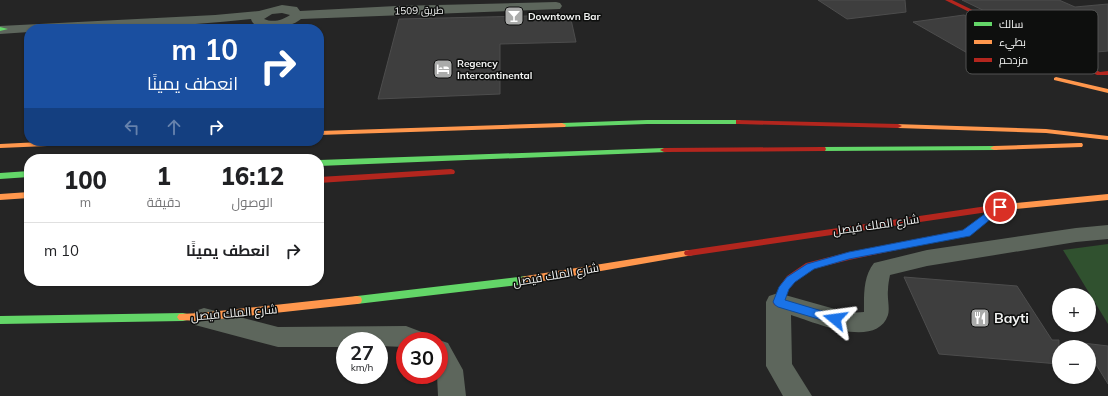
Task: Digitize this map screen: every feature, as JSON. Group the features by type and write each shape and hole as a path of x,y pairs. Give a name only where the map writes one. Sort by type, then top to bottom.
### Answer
{"main road":[{"path":"948,0 968,10"},
{"path":"1103,74 1108,79"},
{"path":"1056,79 1108,91"},
{"path":"818,123 887,116"},
{"path":"324,133 647,122 818,123 993,128 1046,131 1107,138"},
{"path":"324,163 649,150 1044,147 1075,146 1107,138"},
{"path":"0,146 24,145"},
{"path":"510,165 649,150"},
{"path":"324,180 418,175 457,171"},
{"path":"0,176 24,174"},
{"path":"0,197 24,195"},
{"name":"شارع الملك فيصل","path":"0,320 200,318 508,283 734,245 1000,207 1108,197"},
{"path":"778,302 785,287 791,279 810,266 849,256 966,233 1000,207"}],"street":[{"name":"طريق 1509","path":"262,18 273,24 285,22 294,18 297,14 556,6"},
{"path":"197,24 262,18"},
{"path":"126,24 262,18"},
{"path":"1,31 24,30"},
{"path":"1,31 24,34"},
{"path":"798,396 779,366 778,302 849,323 868,322 873,319 876,314 876,290 879,273 882,269 927,258 1076,235 1108,232"},
{"path":"200,318 278,337 396,336"},
{"path":"448,367 450,370 452,396"}],"green space":[{"path":"1108,244 1108,324 1096,304 1096,288 1086,288 1063,250"}],"building":[{"path":"818,0 905,0 906,12 847,19"},
{"path":"962,0 1059,0 1075,7 1108,4 1108,51 1098,52 1098,10 983,10"},
{"name":"Regency Intercontinental","path":"570,15 576,42 500,44 500,94 378,99 399,19"},
{"path":"964,15 966,16 966,52 913,22"},
{"name":"Bayti","path":"904,277 1017,286 1052,340 1052,363 939,354"},
{"path":"1096,345 1108,346 1108,384 1096,364"}],"traffic: fast":[{"path":"0,29 5,29"},
{"path":"562,125 647,122 739,122"},
{"path":"822,149 994,148"},
{"path":"324,163 664,150"},
{"path":"0,176 24,174"},
{"path":"357,300 526,280"},
{"path":"0,320 183,317"}],"traffic: slow":[{"path":"1056,79 1108,91"},
{"path":"324,133 562,125"},
{"path":"898,126 1046,131 1108,138"},
{"path":"0,146 24,145"},
{"path":"994,148 1079,145"},
{"path":"0,197 24,195"},
{"path":"987,209 1108,197"},
{"path":"526,280 689,253"},
{"path":"183,317 200,317 357,300"}],"traffic: jam":[{"path":"948,0 968,10"},
{"path":"1098,74 1108,73"},
{"path":"739,122 898,126"},
{"path":"664,150 822,149"},
{"path":"324,180 451,172"},
{"path":"778,302 785,287 791,279 810,266 849,256 966,233 999,208"},
{"path":"689,253 987,209"}],"place":[{"name":"Downtown Bar","path":"514,16"},
{"name":"Regency Intercontinental","path":"443,69"},
{"name":"Bayti","path":"980,318"}],"route":[{"path":"835,319 778,302 785,287 791,279 810,266 849,256 966,233 1000,207"}]}
